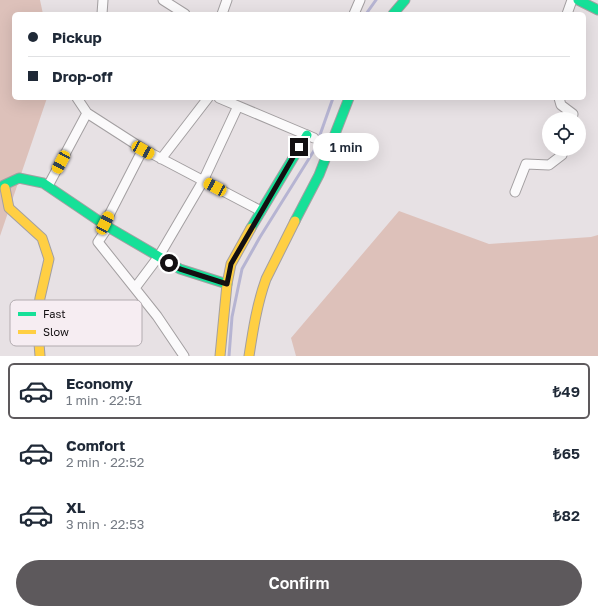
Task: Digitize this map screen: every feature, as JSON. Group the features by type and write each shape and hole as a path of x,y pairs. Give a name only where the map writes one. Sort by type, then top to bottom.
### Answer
{"street":[{"path":"102,0 102,12"},
{"path":"163,0 182,12"},
{"path":"223,12 228,0"},
{"path":"355,12 360,0"},
{"path":"395,12 405,0"},
{"path":"568,12 572,0"},
{"path":"578,0 598,10"},
{"path":"78,100 87,113 143,150 262,211"},
{"path":"161,160 206,100"},
{"path":"220,356 227,284 231,264 262,211 311,136 224,100"},
{"path":"249,356 262,289 319,175 348,100"},
{"path":"560,100 561,106 570,112"},
{"path":"135,288 159,256 203,181 238,106"},
{"path":"48,186 87,113"},
{"path":"143,150 98,242 157,316 184,356"},
{"path":"515,192 526,164 549,166 562,156"},
{"path":"40,300 49,259 42,238 9,208 4,185 19,178 43,183 106,225 180,269 227,284"},
{"path":"39,346 40,356"}],"shaded area":[{"path":"0,0 40,0 43,12 12,12 12,100 46,100 0,236"},
{"path":"399,211 489,244 591,237 598,235 598,356 296,356 291,338"}],"waterway":[{"path":"367,12 376,0"},
{"path":"229,356 232,317 242,269 260,237 315,149 332,100"}],"traffic: fast":[{"path":"395,12 405,0"},
{"path":"578,0 598,10"},
{"path":"295,221 319,175 348,100"},
{"path":"251,228 307,135"},
{"path":"5,188 4,185 19,178 43,183 108,227 180,269 227,284"}],"traffic: slow":[{"path":"5,188 9,208 42,238 49,259 40,300"},
{"path":"249,356 258,307 266,279 295,221"},
{"path":"220,356 227,284 231,264 251,228"},
{"path":"39,346 40,356"}],"route":[{"path":"169,263 180,269 227,284 231,264 299,147"}]}
